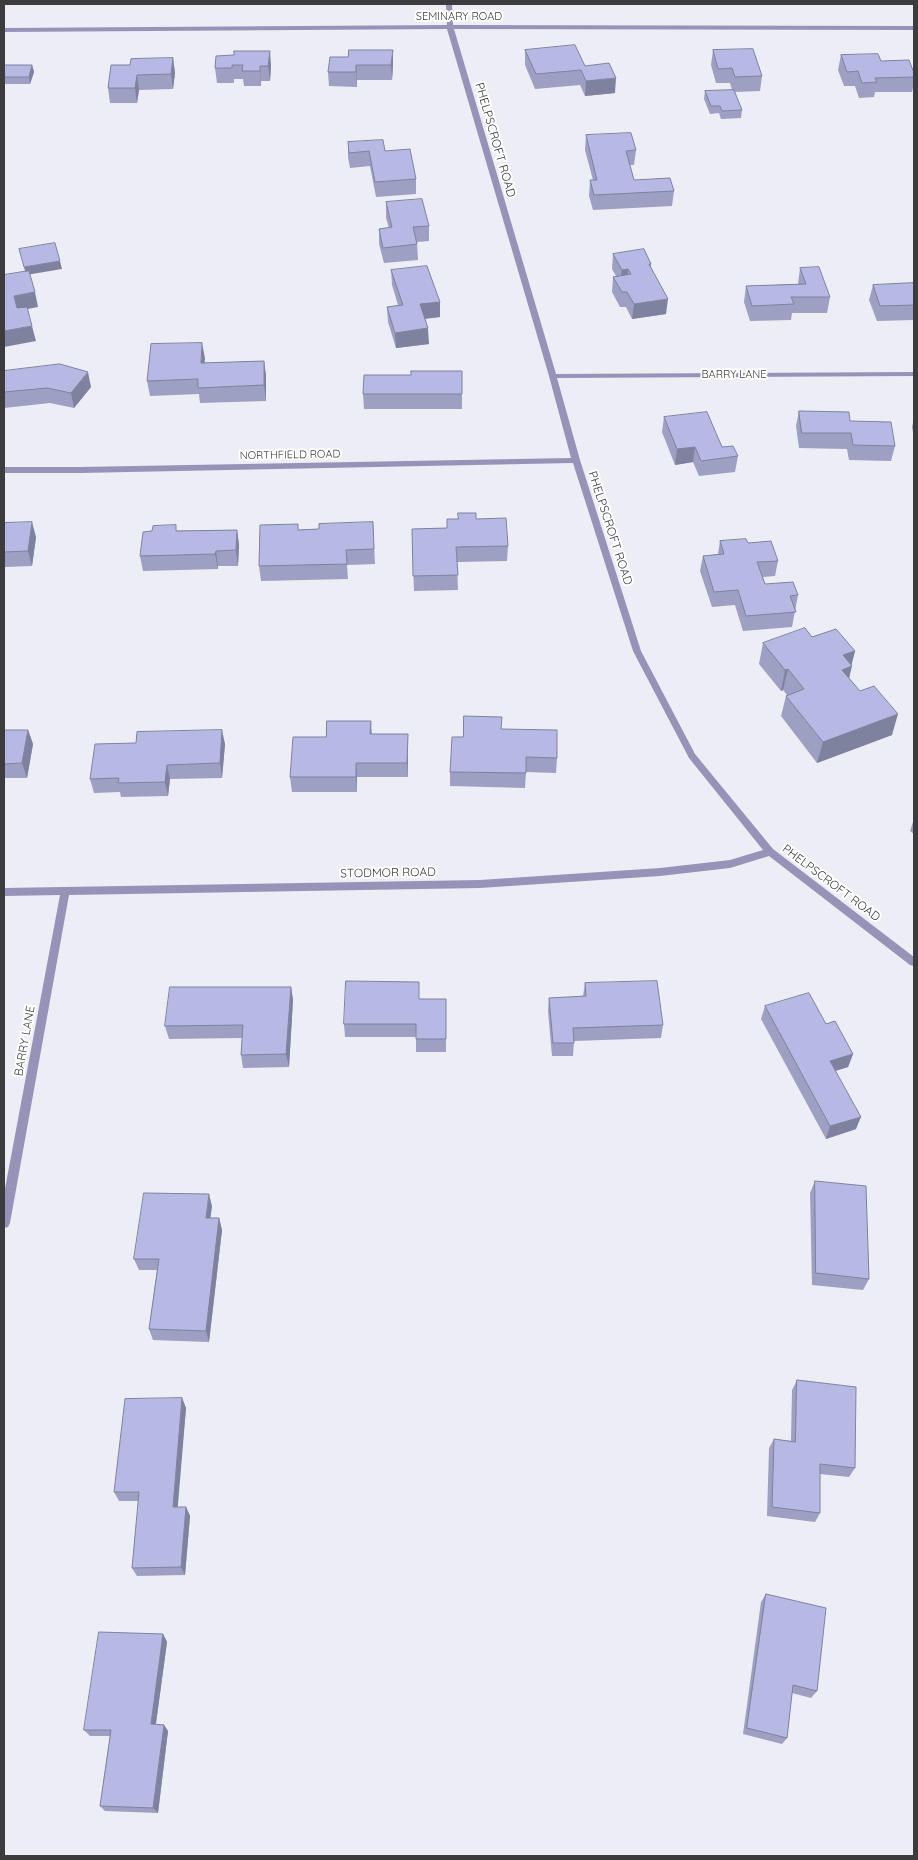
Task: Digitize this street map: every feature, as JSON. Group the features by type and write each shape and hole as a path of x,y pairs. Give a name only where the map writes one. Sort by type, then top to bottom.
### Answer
{"street":[{"name":"PHELPSCROFT ROAD","path":"449,4 450,27 576,460 637,651 692,756 770,852 914,962"},
{"name":"SEMINARY ROAD","path":"4,30 450,27 914,28"},
{"name":"BARRY LANE","path":"553,376 914,374"},
{"name":"NORTHFIELD ROAD","path":"4,470 576,460"},
{"name":"STODMOR ROAD","path":"4,892 480,884 660,872 730,864 770,852"},
{"name":"BARRY LANE","path":"4,1223 65,892"}],"building":[{"path":"575,45 585,66 609,63 616,78 586,81 581,70 536,74 525,50"},
{"path":"753,49 762,76 735,77 732,68 718,69 713,50"},
{"path":"349,50 393,50 391,65 356,65 356,72 328,72 330,57 348,57"},
{"path":"234,51 270,51 268,66 260,66 260,71 242,71 243,65 232,65 232,68 215,68 216,56 234,55"},
{"path":"878,54 881,61 909,60 914,77 875,78 877,82 862,83 858,71 847,72 841,55"},
{"path":"173,58 171,74 137,75 135,88 108,88 111,65 130,65 131,59"},
{"path":"4,65 32,65 29,77 4,77"},
{"path":"734,90 742,110 722,111 720,106 711,106 705,91"},
{"path":"631,133 636,150 626,151 634,180 670,178 674,191 594,195 590,180 597,180 586,135"},
{"path":"383,140 385,151 410,149 416,179 375,182 369,151 349,153 348,142"},
{"path":"422,199 429,226 413,227 417,244 383,248 379,229 392,227 386,202"},
{"path":"55,243 60,261 24,267 19,249"},
{"path":"644,249 651,264 649,264 668,299 634,304 627,292 622,292 613,277 631,274 628,269 622,270 613,254"},
{"path":"427,266 440,302 420,304 428,328 395,333 387,307 403,305 391,270"},
{"path":"819,267 830,297 791,297 794,304 752,306 746,286 806,284 800,268"},
{"path":"29,271 35,292 14,296 17,308 27,307 32,326 4,331 4,275"},
{"path":"914,283 914,305 880,306 873,285"},
{"path":"202,343 201,363 264,361 264,385 198,388 198,379 147,381 151,344"},
{"path":"60,364 88,372 71,393 47,388 4,392 4,371"},
{"path":"411,371 462,371 462,394 363,394 364,375 411,375"},
{"path":"799,411 849,412 850,421 891,422 895,446 853,445 851,433 802,433"},
{"path":"707,412 722,447 733,446 738,456 701,461 695,447 677,449 664,417"},
{"path":"458,513 476,513 476,519 506,518 508,546 456,547 458,575 413,576 412,529 447,528 447,519 458,519"},
{"path":"32,522 28,551 4,552 4,523"},
{"path":"373,522 374,549 346,550 347,564 259,566 260,525 298,524 298,530 319,529 319,524"},
{"path":"176,525 176,531 237,530 236,550 216,551 215,554 140,556 143,532 152,531 153,526"},
{"path":"746,539 748,543 771,541 778,561 757,562 765,584 793,582 798,595 790,596 796,612 746,616 738,590 714,592 703,556 724,554 720,541"},
{"path":"805,628 812,637 836,629 855,651 843,655 852,666 842,670 860,691 874,686 898,714 823,742 786,696 804,689 788,669 785,670 763,643"},
{"path":"464,716 502,717 501,729 557,730 557,758 526,757 526,773 450,772 452,737 463,737"},
{"path":"327,721 371,721 370,734 408,734 407,763 356,763 356,777 290,777 293,737 326,737"},
{"path":"4,730 28,730 22,763 4,764"},
{"path":"222,730 220,763 167,765 165,782 118,783 119,778 90,779 95,744 136,743 137,732"},
{"path":"346,981 419,982 419,999 446,999 446,1039 416,1039 416,1024 344,1024"},
{"path":"657,981 663,1025 573,1028 574,1043 553,1043 549,998 586,996 585,983"},
{"path":"170,987 291,987 286,1054 241,1055 243,1025 165,1026"},
{"path":"809,993 826,1024 835,1021 853,1054 830,1061 861,1117 830,1126 765,1006"},
{"path":"815,1181 866,1186 869,1279 816,1273"},
{"path":"144,1193 209,1194 206,1218 219,1218 206,1331 149,1329 159,1259 134,1259"},
{"path":"797,1380 856,1387 855,1468 820,1464 820,1513 772,1507 774,1439 795,1442"},
{"path":"182,1398 173,1507 186,1507 181,1567 132,1568 139,1492 114,1492 125,1399"},
{"path":"766,1594 826,1608 817,1691 793,1685 787,1738 747,1728"},
{"path":"99,1632 163,1634 151,1724 164,1725 153,1808 100,1806 111,1730 84,1730"}]}
